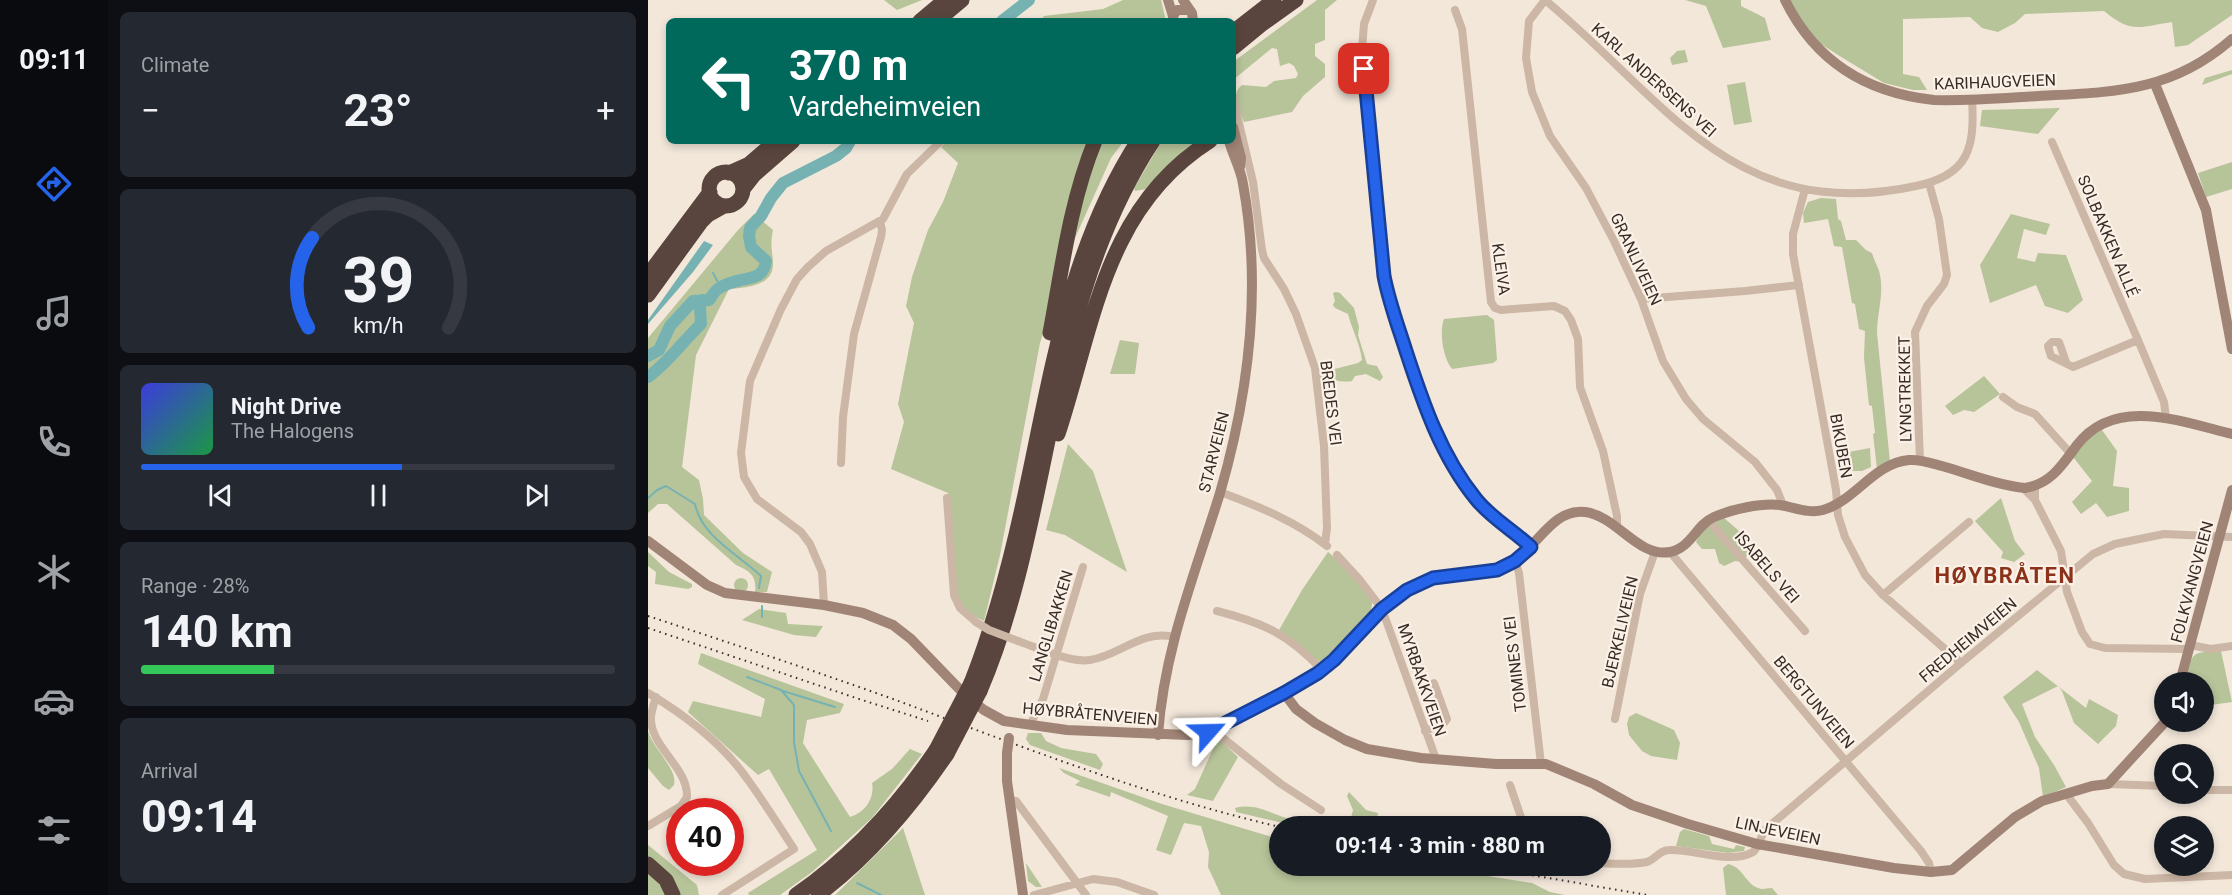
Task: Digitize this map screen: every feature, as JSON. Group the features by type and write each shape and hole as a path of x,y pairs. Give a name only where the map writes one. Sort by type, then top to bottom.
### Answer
{"highway":[{"path":"924,18 945,0"},
{"path":"941,18 962,0"},
{"path":"1236,30 1274,0"},
{"path":"1236,46 1296,0"},
{"path":"724,206 716,203 710,192 714,178 749,164 772,144"},
{"path":"648,295 701,222 724,206 736,203 742,197 743,189 754,175 790,144"},
{"path":"1041,420 1050,337 1067,242 1078,193 1094,144"},
{"path":"976,687 1004,588 1059,338 1081,258 1100,209 1136,144"},
{"path":"818,895 864,856 924,788 941,752 995,655 1011,605 1068,349 1093,262 1122,192 1151,144"},
{"path":"1037,494 1070,398 1106,274 1119,245 1152,190 1182,161 1206,144"},
{"path":"729,173 737,177 743,189"},
{"path":"648,275 710,192"},
{"path":"796,895 838,862 870,832 941,752"},
{"path":"648,864 666,880 673,895"}],"street":[{"path":"1168,0 1173,18"},
{"path":"1373,0 1365,20 1362,36 1383,270 1392,307 1435,431 1471,492 1484,508 1531,547"},
{"name":"KARL ANDERSENS VEI","path":"1545,0 1677,123 1707,147 1753,173 1804,189 1848,194 1887,191 1929,183 1949,174 1964,160 1972,139 1972,99"},
{"name":"GRANLIVEIEN","path":"1545,0 1532,16 1527,29 1526,58 1532,92 1550,136 1593,200 1641,299 1663,361 1686,399 1703,419 1755,462 1777,490 1783,505"},
{"name":"KARIHAUGVEIEN","path":"1785,0 1798,24 1821,51 1839,66 1870,85 1922,99 2102,93 2133,89 2155,84 2199,64 2232,39"},
{"path":"1173,18 1185,5 1192,13 1193,18"},
{"name":"KLEIVA","path":"1455,10 1462,29 1491,302 1495,308 1501,310 1554,306 1565,311 1571,320 1578,339 1580,387 1603,451 1617,516 1617,528"},
{"path":"2155,84 2206,210 2232,349"},
{"name":"BREDES VEI","path":"1220,492 1279,516 1326,546 1324,454 1315,368 1296,314 1284,289 1264,258 1253,182 1236,108"},
{"name":"STARVEIEN","path":"1158,735 1164,679 1220,492 1243,392 1252,326 1249,227 1240,170 1241,159 1236,139"},
{"name":"SOLBAKKEN ALLÉ","path":"2052,142 2164,402 2166,418"},
{"path":"824,605 822,572 810,544 801,532 757,499 744,477 741,453 747,396 757,362 797,279 826,250 884,219 907,174 938,144"},
{"name":"STARVEIEN","path":"1229,144 1240,170"},
{"name":"LYNGTREKKET","path":"1920,460 1915,332 1927,306 1944,284 1947,275 1939,219 1929,183"},
{"name":"BIKUBEN","path":"1804,189 1797,213 1793,241 1837,504 1845,537 1865,575 1883,595 1961,663"},
{"path":"841,463 849,363 857,321 881,237 880,221"},
{"path":"1641,299 1799,285"},
{"path":"2066,362 2073,367 2080,366 2138,340"},
{"path":"2003,397 2017,407 2035,414 2071,454"},
{"path":"1655,552 1670,552 1685,546 1708,520 1748,508 1783,505 1817,511 1837,504 1886,468 1904,461 1920,460 2022,487 2034,486 2055,473 2085,436 2110,422 2143,415 2166,418 2232,434"},
{"path":"2034,486 2035,500"},
{"path":"2022,487 2035,500 2061,551 2068,598 2082,632 2090,644 2113,649 2190,647 2211,649 2232,646"},
{"name":"FOLKVANGVEIEN","path":"2183,672 2232,490"},
{"path":"947,498 954,595 960,608 989,630 1057,654 1089,660 1149,636 1163,634 1175,637"},
{"name":"HØYBRÅTENVEIEN","path":"648,541 714,589 738,596 824,605 863,614 900,630 973,702 1004,721 1067,730 1158,735 1196,735 1215,729 1284,693 1322,670 1382,609 1400,594 1427,580 1490,572 1515,561 1552,524 1568,514 1590,513 1655,552"},
{"name":"ISABELS VEI","path":"1708,520 1805,631"},
{"path":"1883,595 1969,522"},
{"name":"FREDHEIMVEIEN","path":"1757,844 1766,829 2093,554 2115,544 2164,534 2232,537"},
{"name":"BJERKELIVEIEN","path":"1615,719 1640,594 1655,552"},
{"name":"BERGTUNVEIEN","path":"1670,552 1921,851 1929,863 1931,872"},
{"name":"MYRBAKKVEIEN","path":"1337,555 1382,609 1436,759"},
{"name":"TOMINES VEI","path":"1515,561 1519,573 1541,764"},
{"name":"LANGLIBAKKEN","path":"1030,725 1040,709 1083,567"},
{"path":"1217,611 1269,627 1299,646 1322,670"},
{"path":"1425,731 1443,724 1447,719 1434,683"},
{"path":"648,693 678,712 723,750 747,778 794,849 722,895"},
{"name":"LINJEVEIEN","path":"1284,693 1300,713 1345,740 1378,751 1496,764 1546,764 1594,784 1632,805 1688,824 1757,844 1894,868 1931,872 1952,870 2027,808 2042,801 2092,786 2108,784"},
{"path":"648,826 681,807 687,797 684,780 654,733 651,717 656,698"},
{"path":"1014,723 1007,753 1010,800 1023,895"},
{"path":"1215,729 1219,735 1281,784 1321,810"},
{"path":"2108,784 2156,732"},
{"path":"2108,784 2154,786"},
{"path":"1510,785 1521,816"},
{"path":"2214,790 2232,790"},
{"path":"2067,795 2088,823 2114,865 2124,874 2145,879 2232,875"},
{"path":"1010,800 1016,801 1086,895"},
{"path":"1611,863 1643,862 1652,860 1662,851 1671,850 1740,856 1754,851 1757,844"},
{"path":"1034,895 1093,879 1110,881 1154,895"}],"green space":[{"path":"884,0 922,0 897,10"},
{"path":"1123,0 1161,0 1165,18 1042,18 1103,9"},
{"path":"1317,0 1337,0 1325,10 1325,40 1315,44 1315,56 1325,64 1325,77 1303,96 1292,112 1244,122 1236,97 1242,85 1266,87 1274,81 1296,78 1298,74 1294,66 1289,63 1280,66 1277,49 1272,48 1236,78 1236,60"},
{"path":"1685,0 1741,0 1741,6 1765,18 1771,40 1723,48 1706,6"},
{"path":"1786,0 2232,0 2232,15 2188,45 2175,47 2172,22 2143,27 2129,26 2104,11 2025,14 2015,23 1998,32 1982,28 1970,17 1903,19 1903,74 1919,77 1927,90 1913,90 1884,83 1813,39"},
{"path":"1685,50 1688,62 1672,65 1670,58 1677,51"},
{"path":"2232,70 2232,74 2202,85 2205,78"},
{"path":"1745,82 1752,122 1734,125 1727,85"},
{"path":"2060,108 2038,134 1980,126 1982,110"},
{"path":"944,144 1122,144 1111,158 1071,247 1040,343 1000,555 984,621 966,612 957,600 948,493 891,469 904,422 898,404 914,323 906,306 912,277 928,230 943,202 958,163 941,147"},
{"path":"1160,144 1200,144 1147,189 1135,191 1134,188"},
{"path":"2232,162 2232,189 2206,197 2198,173"},
{"path":"1821,198 1836,199 1838,219 1841,221 1846,240 1856,240 1872,253 1879,270 1881,290 1877,333 1890,462 1877,469 1872,406 1869,405 1864,358 1865,331 1859,329 1842,247 1834,246 1828,219 1804,223 1803,213 1808,202"},
{"path":"754,214 773,230 772,271 769,277 758,284 729,289 696,355 682,467 699,480 704,515 743,553 772,572 767,592 755,592 752,575 736,565 667,504 658,504 648,513 648,338"},
{"path":"2011,214 2050,224 2046,235 2024,229 2017,258 2035,262 2038,253 2066,255 2083,300 2068,313 2045,306 2036,285 1990,303 1980,265"},
{"path":"1333,293 1340,293 1354,308 1359,327 1358,335 1367,364 1377,366 1383,377 1380,381 1366,374 1355,376 1352,381 1328,382 1326,393 1321,392 1319,373 1362,360 1348,314 1333,305 1335,301"},
{"path":"1487,315 1494,320 1497,360 1493,363 1452,369 1443,345 1444,319"},
{"path":"1120,340 1139,343 1135,374 1110,374"},
{"path":"1984,376 2000,394 1974,412 1964,410 1953,415 1945,406"},
{"path":"2102,430 2117,451 2113,486 2129,488 2129,511 2107,517 2096,503 2081,514 2072,502 2092,481 2073,457 2091,436"},
{"path":"1068,444 1093,471 1127,572 1065,535 1046,530"},
{"path":"1870,448 1871,467 1862,471 1844,471 1838,454"},
{"path":"2001,498 2015,541 2025,554 2014,562 2001,558 2003,552 1975,521"},
{"path":"1724,518 1738,530 1751,551 1742,562 1735,561 1724,566 1719,563 1715,549 1702,549 1696,542 1707,527"},
{"path":"648,552 669,572 692,584 692,587 688,589 655,584 656,572 648,566"},
{"path":"1328,552 1360,584 1372,604 1370,613 1321,663 1279,630 1302,590"},
{"path":"738,578 744,578 748,585 744,592 738,592 734,588 734,582"},
{"path":"759,609 786,613 788,624 823,626 816,637 794,635 742,620"},
{"path":"2221,651 2232,702 2214,705 2214,672 2188,672 2194,656 2203,652"},
{"path":"701,653 844,704 840,713 807,720 803,743 850,817 860,812 868,804 873,789 872,783 892,769 910,749 922,754 872,818 812,872 780,895 749,895 748,893 817,850 769,769 758,775 688,712 693,701 761,717 765,699 698,664"},
{"path":"2037,670 2058,686 2022,704 2035,737 2066,787 2043,797 2039,768 2019,722 2003,697"},
{"path":"2059,687 2086,708 2089,699 2118,715 2116,726 2098,744 2074,723"},
{"path":"1636,713 1674,730 1680,743 1677,760 1651,756 1642,751 1629,735 1627,724 1629,717"},
{"path":"648,731 672,772 674,785 669,790 648,768"},
{"path":"1028,733 1041,733 1046,741 1061,748 1096,754 1103,764 1100,770 1030,745 1026,739"},
{"path":"1218,738 1238,757 1213,801 1187,795 1195,789"},
{"path":"1059,768 1162,804 1269,836 1269,876 1487,876 1532,883 1550,892 1565,895 1221,895 1208,867 1209,852 1201,826 1184,823 1171,855 1156,850 1168,816 1111,792 1110,797 1075,785 1080,781"},
{"path":"1349,792 1366,810 1378,813 1378,816 1352,816 1353,810 1347,796"},
{"path":"1255,807 1281,816 1269,816 1269,820 1236,812 1235,808"},
{"path":"903,828 925,895 834,895 836,894"},
{"path":"1684,829 1709,836 1712,844 1734,849 1736,845 1745,847 1744,851 1728,853 1676,846 1680,832"},
{"path":"648,845 666,860 666,876 686,876 697,885 699,895 648,895"},
{"path":"1026,863 1042,887 1036,887 1028,881"},
{"path":"1728,864 1737,868 1754,886 1761,889 1772,888 1778,895 1726,895 1723,868"}],"water":[{"path":"704,241 713,245 648,324 648,320"}],"waterway":[{"path":"1006,18 1029,0"},
{"path":"648,356 659,350 670,326 693,301 709,300 715,291 723,286 761,273 766,261 751,247 750,228 783,183 836,156 848,144"},
{"path":"713,273 721,288"},
{"path":"648,377 663,365 701,324 702,300"},
{"path":"648,498 666,486 695,504 705,526 713,535 761,576 759,588"},
{"path":"762,606 762,617"},
{"path":"747,677 781,690 794,705 794,742 799,771 831,831"},
{"path":"783,691 835,707"},
{"path":"857,883 881,895"}],"railway":[{"path":"648,616 863,688 1133,785 1181,801 1269,824"},
{"path":"648,628 928,721"},
{"path":"1537,876 1647,895"}],"district":[{"name":"HØYBRÅTEN","path":"2005,575"}],"route":[{"path":"1208,732 1318,673 1334,660 1382,609 1407,590 1433,578 1485,573 1503,568 1531,547 1489,513 1475,497 1457,471 1424,405 1384,276 1364,69"}]}
